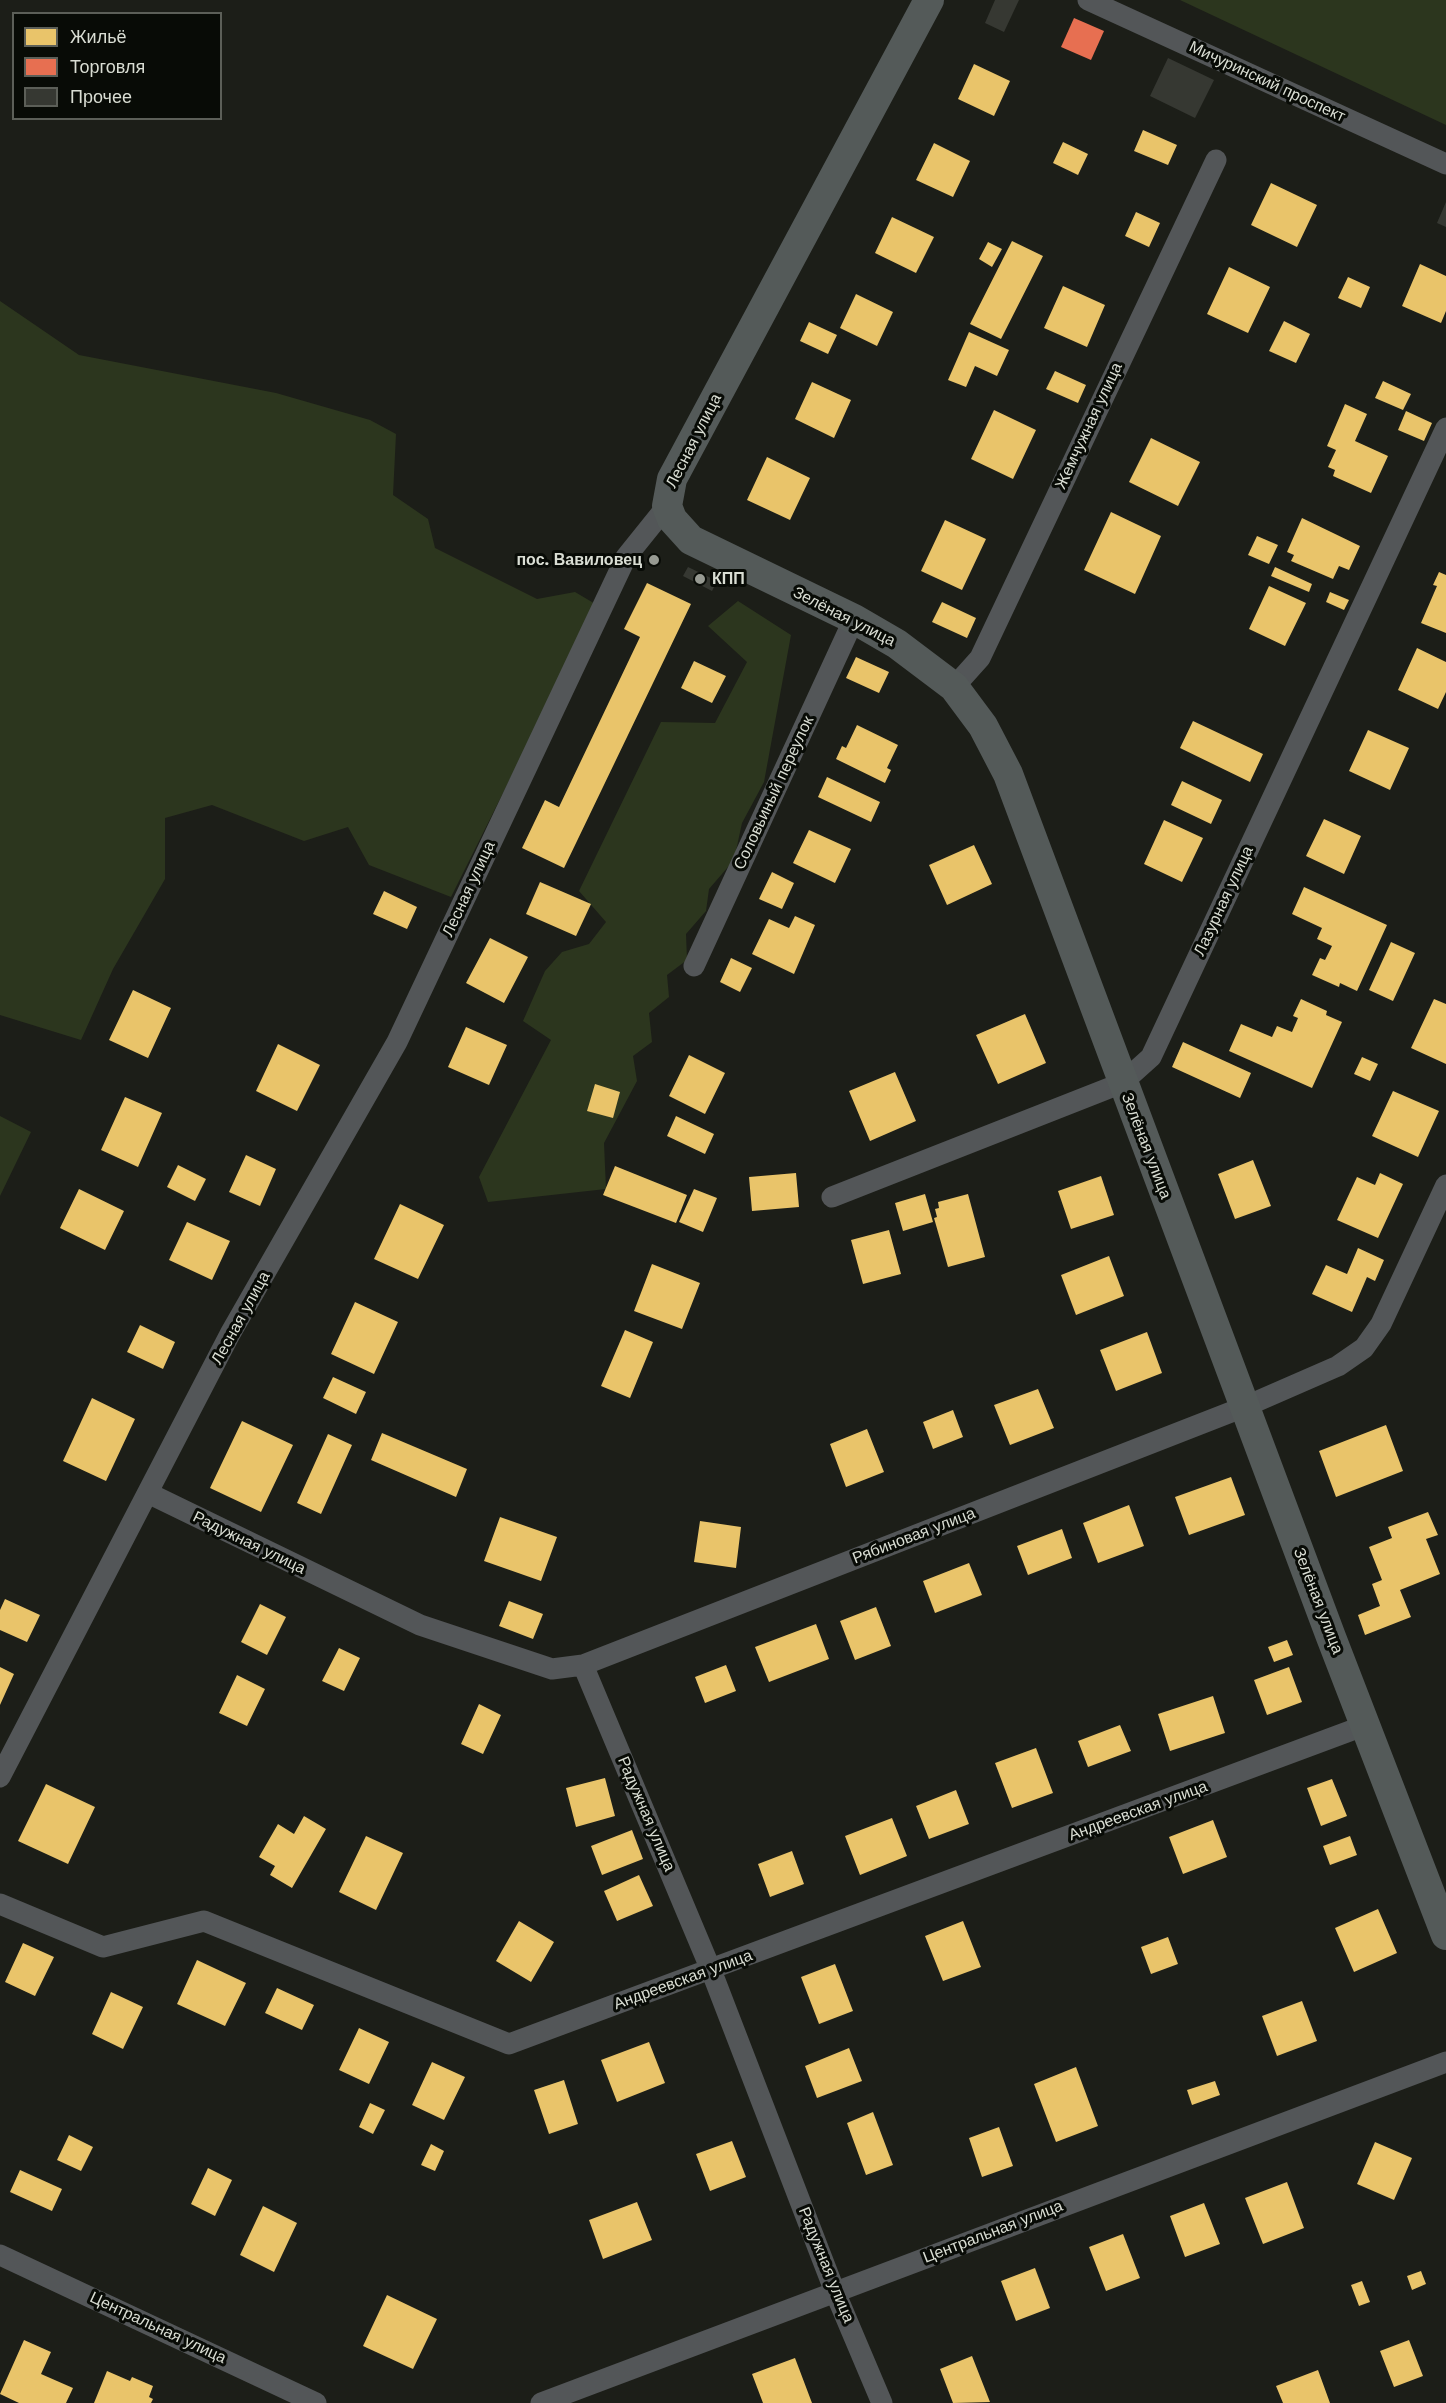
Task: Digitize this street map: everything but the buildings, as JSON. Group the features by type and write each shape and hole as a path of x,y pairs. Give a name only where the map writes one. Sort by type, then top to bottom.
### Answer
{"street":[{"name":"Лесная улица","path":"0,1777 230,1334 397,1042 626,557 666,506 672,479 929,0"},
{"name":"Мичуринский проспект","path":"1088,0 1446,164"},
{"name":"Жемчужная улица","path":"954,687 980,658 1216,160"},
{"name":"Лазурная улица","path":"832,1197 1122,1083 1151,1057 1446,428"},
{"name":"Зелёная улица","path":"666,506 681,531 704,548 854,619 897,644 954,687 983,726 1008,774 1244,1407 1446,1935"},
{"name":"Соловьиный переулок","path":"694,966 854,619"},
{"name":"Рябиновая улица","path":"583,1665 1244,1407 1338,1365 1364,1348 1381,1324 1446,1185"},
{"name":"Радужная улица","path":"148,1493 420,1625 552,1669 583,1665 711,1970 836,2292 882,2403"},
{"name":"Андреевская улица","path":"0,1904 103,1947 204,1921 509,2044 1366,1725"},
{"name":"Центральная улица","path":"541,2403 1446,2062"},
{"name":"Центральная улица","path":"0,2255 316,2403"}],"green space":[{"path":"1180,0 1446,0 1446,125"},
{"path":"0,301 79,355 276,393 370,420 396,434 393,495 428,519 435,548 537,599 575,592 597,605 451,897 369,865 348,827 304,841 212,805 165,818 165,879 113,969 81,1040 0,1015"},
{"path":"738,601 791,635 764,782 742,823 734,860 709,889 706,911 686,934 687,960 667,975 669,997 649,1013 652,1042 633,1056 637,1081 604,1143 606,1189 488,1202 479,1177 551,1040 523,1021 545,971 562,952 589,944 606,922 579,891 661,722 715,723 747,662 708,626"},
{"path":"0,1116 31,1132 0,1196"}],"place":[{"name":"пос. Вавиловец","path":"654,560"},
{"name":"КПП","path":"700,579"}]}
